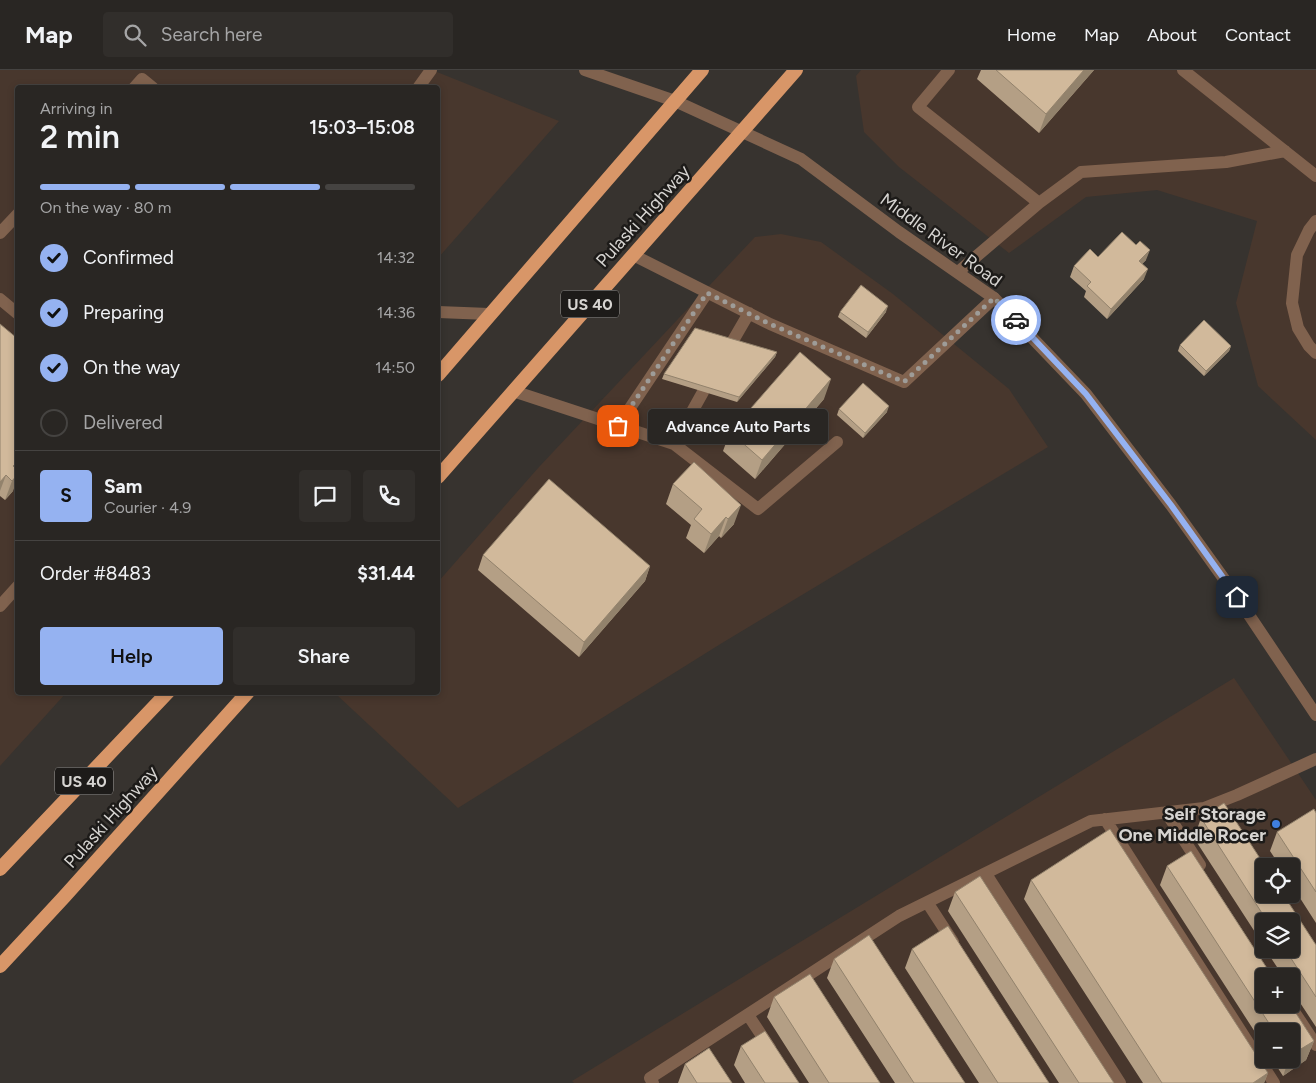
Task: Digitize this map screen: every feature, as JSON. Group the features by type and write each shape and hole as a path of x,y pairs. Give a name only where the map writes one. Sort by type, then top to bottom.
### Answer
{"highway":[{"path":"440,373 702,70"},
{"name":"Pulaski Highway","path":"440,475 796,70"},
{"name":"US 40","path":"0,869 165,695"},
{"name":"Pulaski Highway","path":"0,966 245,695"}],"street":[{"path":"420,85 431,70"},
{"name":"Middle River Road","path":"585,70 675,101 801,159 899,232 994,298 1086,394 1237,597 1316,715"},
{"path":"949,70 918,107 1039,203"},
{"path":"1183,70 1316,176"},
{"path":"136,85 142,78 150,85"},
{"path":"958,272 1039,203 1081,172 1226,162 1285,151"},
{"path":"0,233 15,217"},
{"path":"1316,221 1308,230 1297,256 1292,303 1298,328 1308,346 1316,353"},
{"path":"633,255 770,324 904,382 994,298"},
{"path":"618,426 707,293"},
{"path":"0,299 15,312"},
{"path":"440,312 489,314"},
{"path":"731,344 749,313"},
{"path":"513,391 674,444 758,509 837,442"},
{"path":"674,444 703,392"},
{"path":"0,606 15,589"},
{"path":"653,1083 650,1078 704,1049 748,1015 809,981 866,944 899,916 1091,821 1222,806 1316,759"},
{"path":"1166,812 1208,878"},
{"path":"1105,819 1274,1083"},
{"path":"986,874 1120,1083"},
{"path":"927,902 960,952"},
{"path":"1295,1013 1316,1045"},
{"path":"748,1015 778,1060"}],"shaded area":[{"path":"0,70 432,70 559,121 440,256 440,85 15,85 15,695 64,695 0,766"},
{"path":"861,70 1316,70 1316,440 1258,386 1236,303 1257,221 1157,190 1086,197 1009,253 899,167 864,132 856,76"},
{"path":"781,234 821,242 893,294 1009,389 1048,447 722,643 458,808 338,696 440,695 440,580 539,467 755,237"},
{"path":"1234,678 1316,800 1316,1083 574,1083 572,1081"}],"building":[{"path":"996,70 1084,70 1046,114"},
{"path":"1122,232 1136,245 1140,241 1150,250 1139,261 1148,269 1111,309 1087,286 1091,282 1074,266 1090,249 1098,257"},
{"path":"861,285 888,306 868,332 840,312"},
{"path":"1204,320 1231,346 1206,371 1180,345"},
{"path":"0,324 15,336 15,464 13,466 15,468 15,478 12,481 6,475 0,482"},
{"path":"695,328 777,352 739,397 664,374"},
{"path":"800,352 831,379 762,460 730,432"},
{"path":"863,383 889,406 865,433 839,409"},
{"path":"694,462 741,505 728,519 726,517 711,534 694,519 702,509 673,484"},
{"path":"549,479 650,566 584,642 483,555"},
{"path":"1224,803 1260,858 1255,858 1255,902 1201,818"},
{"path":"1314,809 1316,813 1316,892 1300,867 1300,858 1294,858 1277,832"},
{"path":"1110,829 1255,1053 1255,1068 1265,1068 1268,1073 1253,1083 1162,1083 1031,880"},
{"path":"1191,851 1255,950 1255,958 1260,958 1267,968 1255,968 1255,1002 1167,866"},
{"path":"980,876 1114,1083 1079,1083 955,892"},
{"path":"1255,903 1289,903 1295,913 1262,913"},
{"path":"1300,920 1316,945 1316,997 1300,972 1300,968 1297,968 1291,958 1300,958"},
{"path":"948,926 1049,1083 998,1083 912,949"},
{"path":"869,935 965,1083 914,1083 834,959"},
{"path":"810,974 880,1083 829,1083 774,997"},
{"path":"1262,1013 1296,1013 1314,1041 1300,1050 1300,1023 1269,1023"},
{"path":"765,1031 799,1083 765,1083 741,1046"},
{"path":"709,1048 732,1083 697,1083 685,1064"}],"way so far":[{"path":"618,426 707,293 770,324 904,382 994,298 1016,320"}],"place":[{"name":"Advance Auto Parts","path":"618,426"},
{"name":"Self Storage One Middle Rocer","path":"1276,824"}],"route":[{"path":"1016,320 1086,394 1171,505 1237,597"}]}
